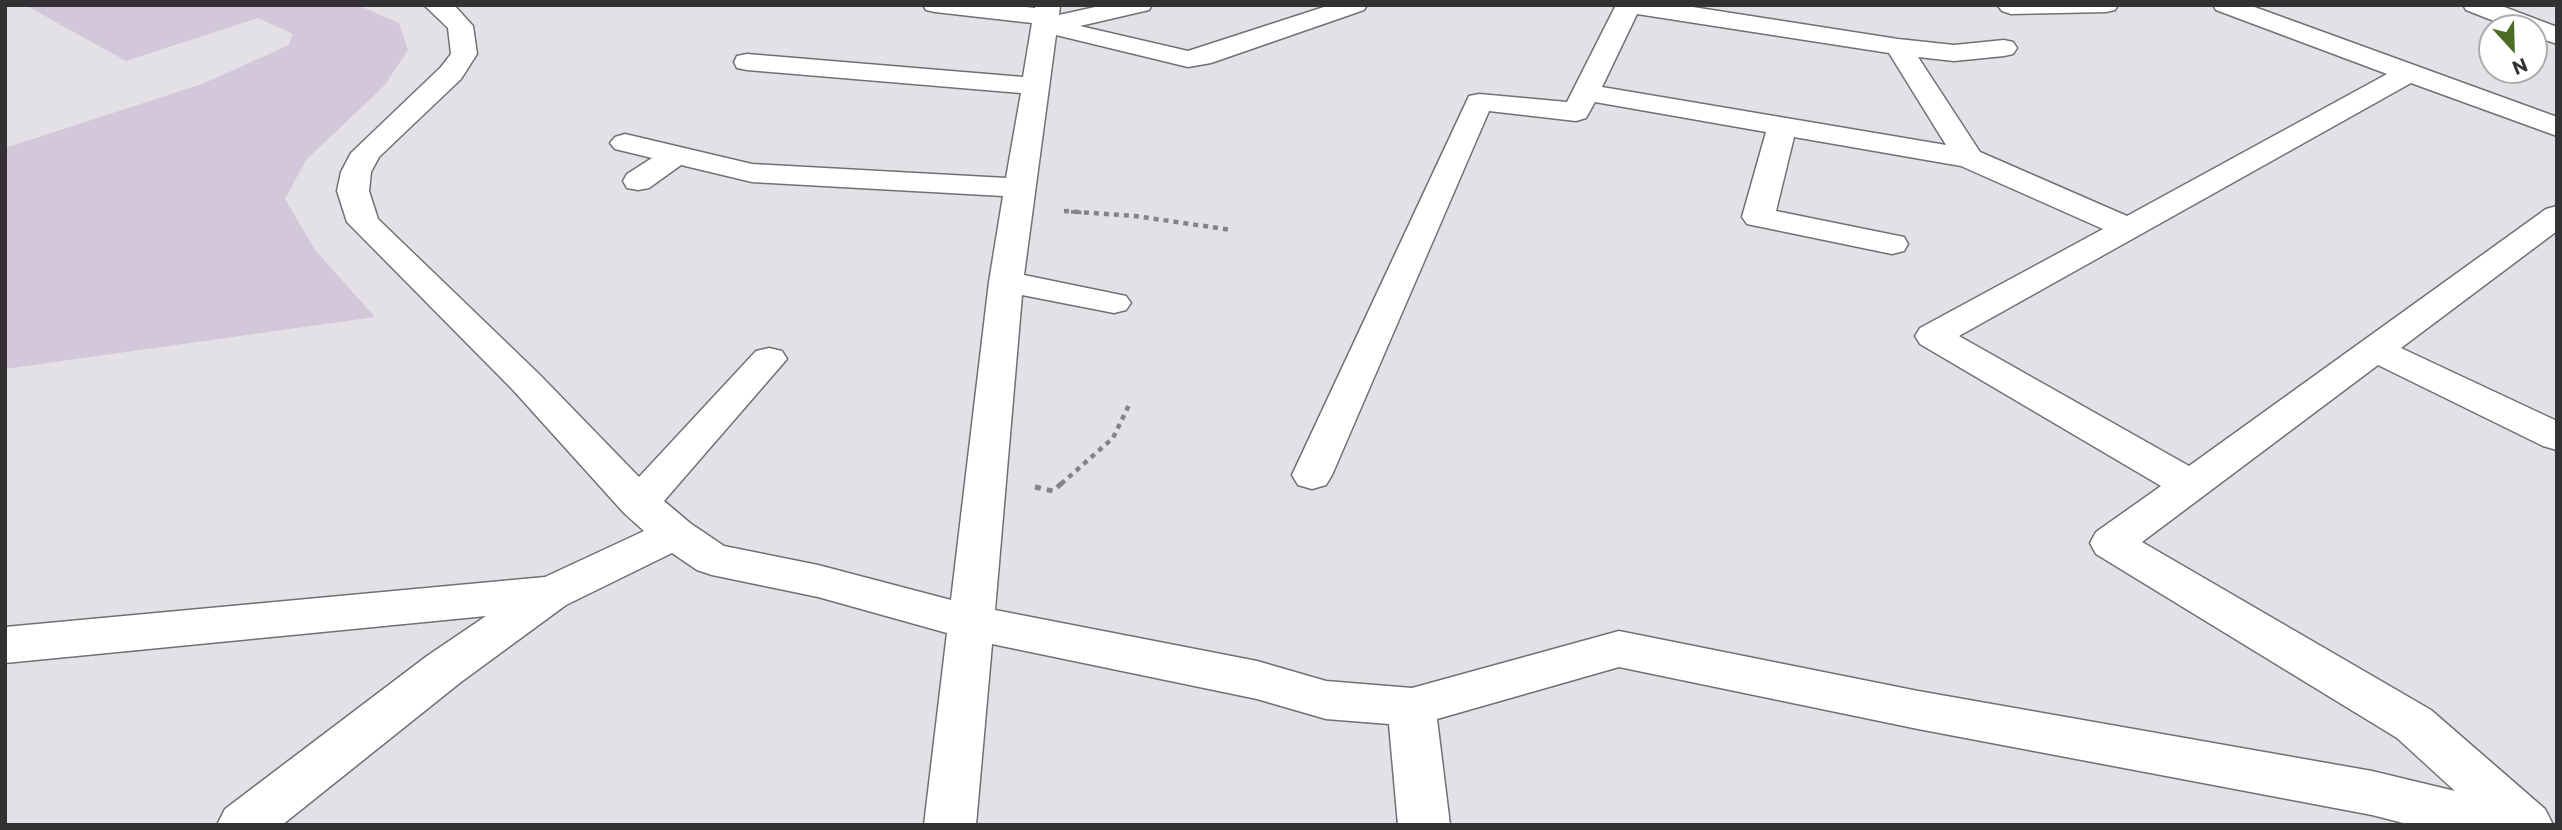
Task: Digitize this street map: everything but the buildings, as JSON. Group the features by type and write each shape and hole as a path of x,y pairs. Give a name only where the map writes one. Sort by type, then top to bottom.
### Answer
{"street":[{"path":"436,5 442,7 460,26 464,54 443,81 366,153 356,172 353,191 363,222 526,382 639,503 675,534 712,559 818,582 972,623 1257,680 1326,700 1412,707 1619,649 1918,710 2372,793 2500,825"},
{"path":"936,5 1047,16 1188,59 1202,57 1354,5"},
{"path":"1047,16 1140,5"},
{"path":"1312,475 1479,102 1576,112 1629,5 1898,47 1954,53 2004,48"},
{"path":"2011,6 2106,5"},
{"path":"2225,5 2557,127"},
{"path":"2475,5 2557,36"},
{"path":"950,825 1006,282 1047,16"},
{"path":"1898,47 1969,158"},
{"path":"747,62 1036,86"},
{"path":"2191,485 1933,336 2409,73"},
{"path":"1585,92 1969,158 2128,228"},
{"path":"1782,127 1758,217 1892,244"},
{"path":"625,143 752,173 1019,198"},
{"path":"638,181 675,156"},
{"path":"2527,825 2414,724 2111,543 2557,216"},
{"path":"1006,282 1114,303"},
{"path":"2375,349 2557,437"},
{"path":"639,503 769,359"},
{"path":"243,825 444,669 552,593 675,534"},
{"path":"5,645 552,593"},
{"path":"1412,707 1424,825"}],"path":[{"path":"1019,198 1232,230"},
{"path":"987,475 1053,491 1113,438 1129,405"}],"shaded area":[{"path":"25,5 357,5 399,23 408,50 384,86 306,160 285,199 315,250 375,317 5,369 5,148 202,84 289,45 293,34 258,18 126,61"}]}
